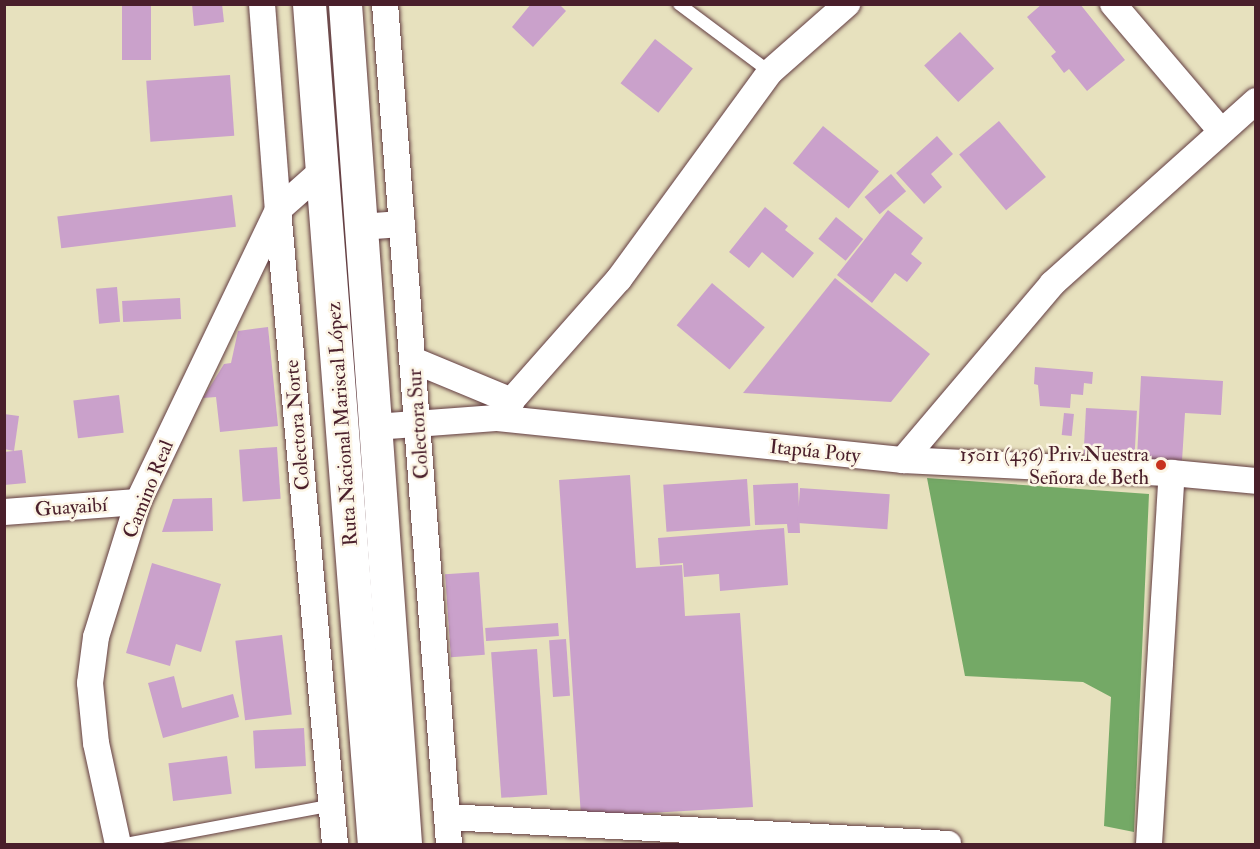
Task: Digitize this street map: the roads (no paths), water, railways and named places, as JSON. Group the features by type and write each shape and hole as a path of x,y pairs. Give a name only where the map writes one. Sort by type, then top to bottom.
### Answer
{"highway":[{"name":"Ruta Nacional Mariscal López","path":"309,4 374,844"},
{"name":"Ruta Nacional Mariscal López","path":"345,4 405,844"}],"street":[{"name":"Colectora Norte","path":"262,4 278,210 335,844"},
{"path":"413,360 504,410 620,279 770,72 847,4"},
{"path":"1113,4 1221,130"},
{"name":"Colectora Sur","path":"391,8 402,224 449,844"},
{"path":"903,460 1053,284 1221,130 1256,101"},
{"name":"Camino Real","path":"118,844 96,743 90,683 96,637 138,502 278,210 322,171"},
{"path":"360,226 402,224"},
{"name":"Itapúa Poty","path":"375,427 504,410 903,460 1172,473 1256,481"},
{"path":"1149,844 1172,473"},
{"name":"Guayaibí","path":"4,512 138,502"},
{"path":"447,817 948,844"}],"lane":[{"path":"679,4 770,72"},
{"path":"125,844 333,805"}],"place":[{"name":"15011 (436) Priv.Nuestra Señora de Beth","path":"1161,465"}]}
